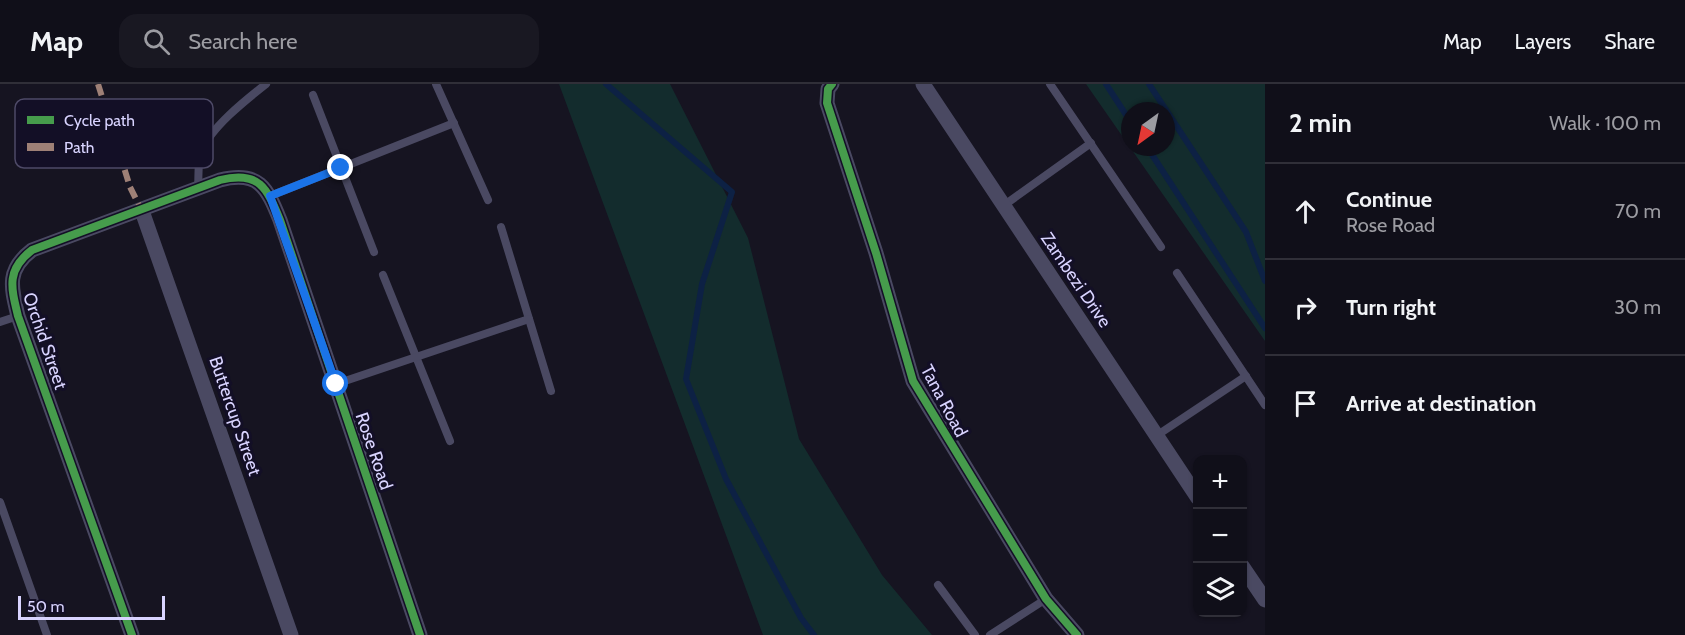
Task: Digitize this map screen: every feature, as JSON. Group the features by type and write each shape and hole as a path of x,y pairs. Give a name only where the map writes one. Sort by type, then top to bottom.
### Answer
{"street":[{"name":"Tana Road","path":"832,84 828,89 828,103 876,253 913,381 1046,598 1077,635"},
{"name":"Zambezi Drive","path":"923,84 1193,492"},
{"name":"Orchid Street","path":"132,635 18,316 12,283 18,262 44,245 228,178 255,179"},
{"name":"Rose Road","path":"255,179 270,196 420,635"},
{"name":"Buttercup Street","path":"142,211 291,635"},
{"path":"1247,573 1265,600"}],"lane":[{"path":"213,136 242,103 266,84"},
{"path":"436,84 488,200"},
{"path":"1050,84 1161,247"},
{"path":"313,95 374,252"},
{"path":"270,196 454,123"},
{"path":"1004,206 1091,144"},
{"path":"198,189 199,168"},
{"path":"501,227 551,391"},
{"path":"1177,273 1265,405"},
{"path":"383,275 450,441"},
{"path":"0,322 18,316"},
{"path":"336,384 529,320"},
{"path":"1156,436 1246,376"},
{"path":"0,502 46,635"},
{"path":"938,585 975,635"},
{"path":"990,635 1046,598"}],"green space":[{"path":"559,84 670,84 748,238 799,439 882,575 932,635 763,635"},
{"path":"1086,84 1265,84 1265,341 1136,156 1175,156 1175,102 1121,102 1121,134"}],"waterway":[{"path":"606,84 732,192 702,284 686,379 726,479 801,618 814,635"},
{"path":"1106,84 1121,107"},
{"path":"1149,84 1246,232 1265,281"},
{"path":"1153,156 1265,328"}],"marked path":[{"path":"98,84 103,99"},
{"path":"124,168 130,187 142,211"}],"cycle path":[{"path":"832,84 828,89 827,103 876,253 913,381 1046,599 1077,635"},
{"path":"132,635 18,316 12,288 14,272 32,250 220,180 233,178 244,178 260,184 271,199 280,220 420,635"}],"route":[{"path":"336,384 270,196 341,168"}]}
